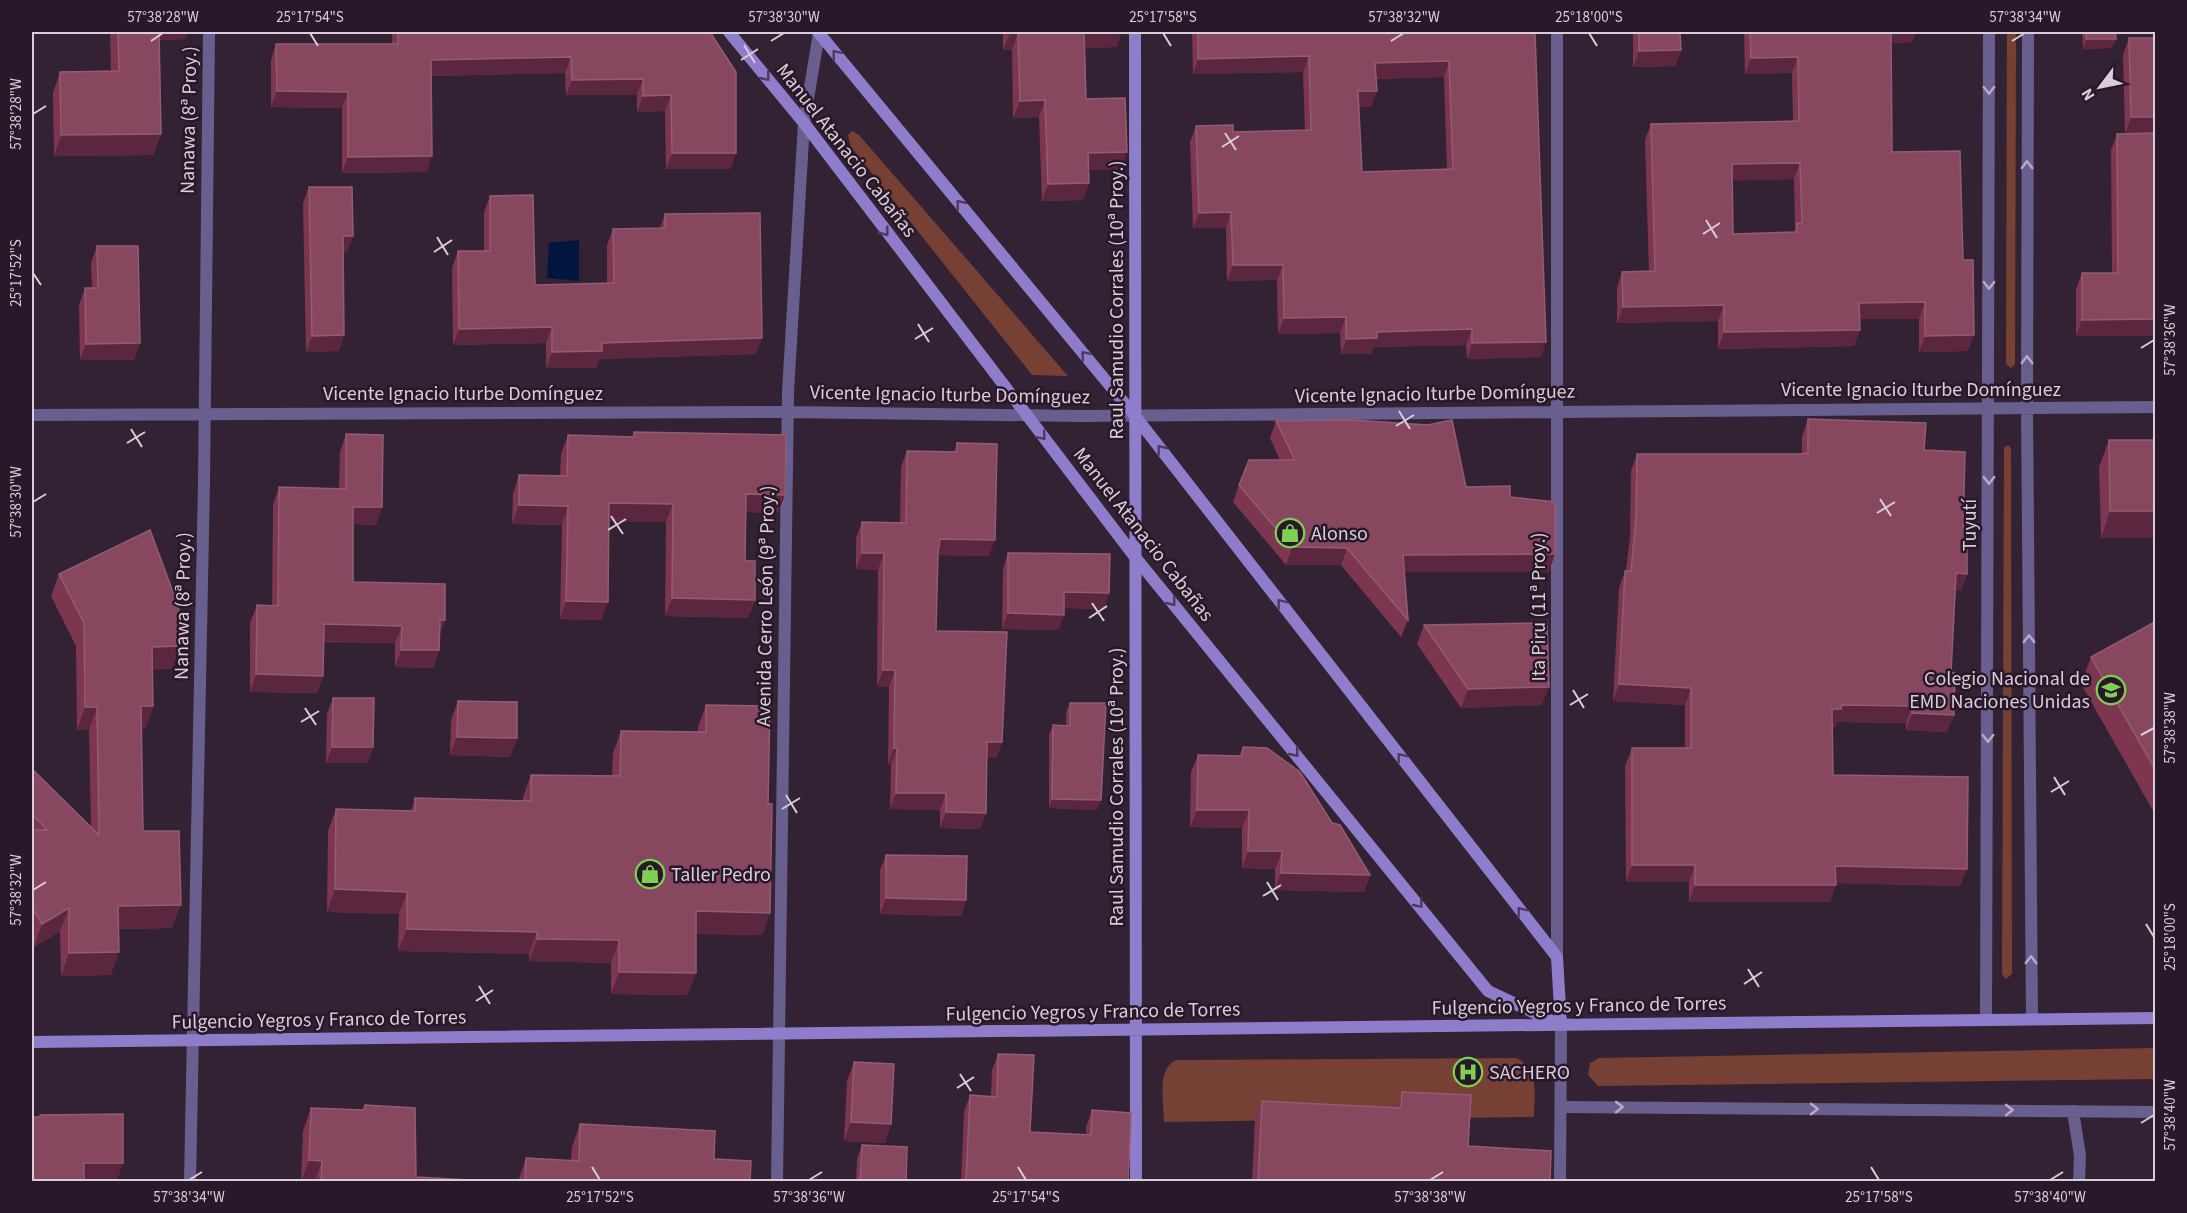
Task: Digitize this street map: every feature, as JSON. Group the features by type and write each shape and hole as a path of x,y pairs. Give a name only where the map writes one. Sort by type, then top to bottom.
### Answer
{"street":[{"name":"Nanawa (8ª Proy.)","path":"190,1182 209,32"},
{"name":"Manuel Atanacio Cabañas","path":"729,32 804,123 1135,557 1488,991 1561,1025"},
{"name":"Avenida Cerro León (9ª Proy.)","path":"777,1182 788,412 804,123 819,32"},
{"path":"819,32 1135,416 1557,957"},
{"name":"Raul Samudio Corrales (10ª Proy.)","path":"1135,32 1136,1182"},
{"name":"Ita Piru (11ª Proy.)","path":"1557,32 1557,957 1561,1025 1560,1182"},
{"name":"Tuyutí","path":"1986,1020 1989,32"},
{"path":"2028,32 2027,408 2032,1019"},
{"name":"Vicente Ignacio Iturbe Domínguez","path":"32,415 788,412 1135,416 2156,407"},
{"name":"Fulgencio Yegros y Franco de Torres","path":"32,1042 2156,1018"},
{"path":"1561,1107 2156,1112"},
{"path":"2073,1111 2080,1156 2079,1182"}],"shaded area":[{"path":"2007,32 2016,32 2015,364 2011,368 2006,364"},
{"path":"852,131 859,135 1068,376 1032,375 851,147 848,135"},
{"path":"2008,445 2011,448 2012,974 2006,979 2002,974 2004,448"},
{"path":"2155,1048 2155,1079 1598,1086 1588,1075 1590,1063 1599,1058"},
{"path":"1516,1058 1529,1068 1532,1075 1535,1091 1534,1117 1164,1122 1163,1079 1170,1065 1176,1060"}],"water":[{"path":"579,240 579,281 547,278 549,243"}],"building":[{"path":"118,32 159,32 161,134 61,135 60,72 119,71"},
{"path":"398,32 710,32 736,72 736,153 672,153 671,95 643,96 643,79 572,80 571,57 431,60 432,156 348,157 348,92 277,91 276,44 398,44"},
{"path":"1010,32 1084,32 1086,99 1125,98 1127,152 1088,153 1089,183 1048,184 1045,100 1020,101 1018,33"},
{"path":"1198,32 1535,32 1546,342 1472,343 1472,329 1377,332 1377,338 1346,339 1346,317 1284,318 1283,265 1233,265 1231,212 1199,213 1196,126 1233,125 1233,132 1311,130 1309,56 1198,59","holes":["1449,61 1453,169 1362,172 1358,91 1377,91 1375,63"]},
{"path":"1639,32 1680,32 1681,50 1639,51"},
{"path":"1750,32 1891,32 1892,152 1960,151 1963,260 1973,260 1974,335 1925,336 1925,302 1859,303 1860,330 1724,332 1724,305 1623,307 1622,272 1655,271 1651,124 1799,121 1798,57 1751,58","holes":["1800,163 1802,223 1797,223 1797,232 1733,234 1732,164"]},
{"path":"2086,32 2115,32 2116,39 2086,39"},
{"path":"2129,38 2156,38 2156,117 2131,117"},
{"path":"2156,133 2156,319 2082,320 2082,273 2118,273 2117,134"},
{"path":"309,187 352,187 353,236 343,236 344,335 312,336"},
{"path":"533,195 535,285 614,283 613,229 665,228 665,214 760,213 762,338 602,343 602,351 552,352 552,327 459,329 458,251 490,251 490,196"},
{"path":"97,246 138,246 140,343 86,344 85,288 98,288"},
{"path":"1808,419 1926,423 1924,450 1965,452 1963,531 1967,532 1967,574 1956,573 1951,672 1955,673 1954,715 1912,713 1912,706 1842,705 1841,709 1832,709 1833,775 1968,777 1967,869 1835,866 1836,885 1695,885 1695,865 1632,865 1632,748 1691,748 1691,688 1619,684 1625,571 1631,571 1636,518 1637,454 1808,453"},
{"path":"1352,420 1428,425 1452,420 1466,487 1510,486 1510,497 1555,502 1555,554 1403,555 1408,620 1347,548 1292,547 1239,485 1249,460 1295,460 1276,421"},
{"path":"634,432 786,435 785,495 746,494 745,561 755,561 755,600 672,598 673,504 609,503 608,602 566,601 568,506 519,505 519,475 567,476 568,435 634,437"},
{"path":"346,434 383,435 382,507 353,507 353,582 445,584 445,620 440,620 439,650 401,650 402,626 324,624 323,676 256,674 257,605 278,606 279,487 346,489"},
{"path":"2109,440 2156,440 2156,511 2110,511"},
{"path":"957,443 997,444 995,540 940,539 938,552 936,631 1007,632 1002,742 987,742 986,813 946,812 946,793 896,793 895,670 883,670 884,553 862,553 862,522 906,523 907,451 957,452"},
{"path":"150,530 173,592 178,592 180,646 152,647 153,706 141,706 143,831 179,831 181,905 118,906 119,952 69,953 69,908 42,924 32,907 32,830 47,830 32,814 32,769 99,835 97,707 85,707 84,623 59,574"},
{"path":"1008,553 1110,554 1109,593 1064,592 1064,615 1008,613"},
{"path":"1547,623 1549,687 1468,689 1424,625"},
{"path":"2153,623 2156,627 2156,771 2091,657"},
{"path":"333,698 374,698 373,747 332,747"},
{"path":"458,701 517,702 517,738 457,737"},
{"path":"1070,703 1106,703 1101,800 1052,799 1053,725 1070,726"},
{"path":"706,705 770,706 768,804 772,804 770,913 696,911 696,973 619,972 619,940 537,939 537,932 407,929 407,892 335,889 336,809 415,811 415,798 531,801 531,775 620,776 621,731 706,732"},
{"path":"1243,747 1267,748 1300,772 1332,823 1340,825 1370,875 1281,873 1282,851 1248,851 1249,810 1197,810 1198,755 1242,756"},
{"path":"886,855 967,856 966,900 886,898"},
{"path":"998,1054 1034,1055 1030,1132 1091,1135 1092,1110 1131,1113 1128,1182 966,1182 970,1095 997,1097"},
{"path":"854,1062 894,1064 891,1124 851,1122"},
{"path":"1402,1092 1471,1095 1468,1146 1551,1151 1550,1182 1258,1182 1262,1101 1401,1108"},
{"path":"365,1105 415,1108 416,1177 505,1182 321,1182 322,1161 309,1160 311,1108 364,1110"},
{"path":"123,1114 123,1163 84,1163 84,1182 32,1182 32,1117"},
{"path":"580,1124 715,1131 714,1159 751,1161 750,1182 525,1182 526,1158 579,1161"},
{"path":"862,1145 907,1147 906,1182 860,1182"}],"place":[{"name":"Alonso","path":"1290,533"},
{"name":"Colegio Nacional de EMD Naciones Unidas","path":"2111,690"},
{"name":"Taller Pedro","path":"650,874"},
{"name":"SACHERO","path":"1468,1072"}]}
